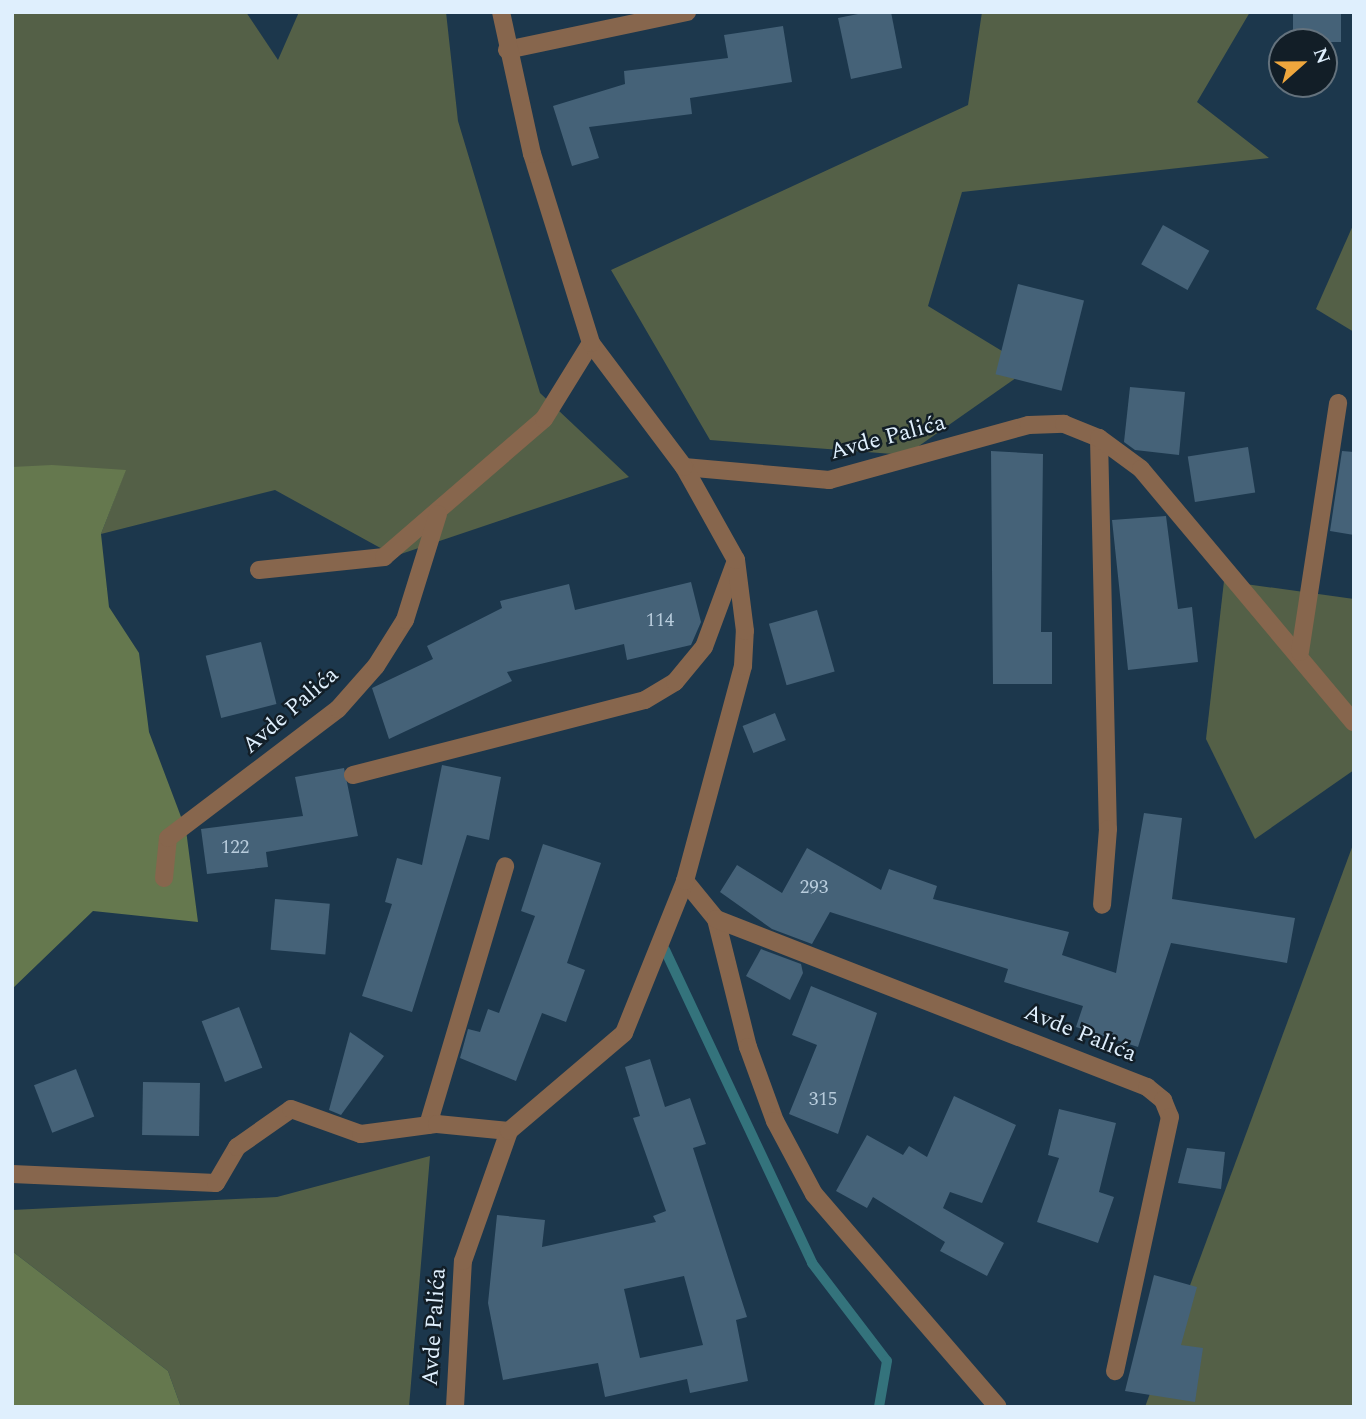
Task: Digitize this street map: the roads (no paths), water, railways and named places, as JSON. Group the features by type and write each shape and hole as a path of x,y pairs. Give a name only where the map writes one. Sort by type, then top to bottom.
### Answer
{"street":[{"path":"12,1174 216,1183 237,1147 291,1109 361,1134 428,1125 509,1131 624,1033 685,881 743,666 736,560 684,467 591,342 507,50 501,12"},
{"path":"507,50 687,12"},
{"path":"259,570 384,557 438,514 544,419 591,342"},
{"path":"1300,652 1338,403"},
{"name":"Avde Palića","path":"684,467 830,480 1029,425 1064,424 1099,438 1141,469 1300,652 1354,723"},
{"path":"1099,438 1108,830 1102,905"},
{"name":"Avde Palića","path":"164,878 168,838 338,709 376,666 405,620 438,514"},
{"path":"353,775 645,700 675,682 704,647 736,560"},
{"path":"428,1125 505,866"},
{"name":"Avde Palića","path":"685,881 716,919 748,1046 775,1121 814,1194 998,1407"},
{"name":"Avde Palića","path":"716,919 1147,1087 1163,1100 1170,1117 1115,1371"},
{"name":"Avde Palića","path":"455,1407 463,1261 509,1131"}],"waterway":[{"path":"665,950 812,1263 887,1361 879,1407"}]}
